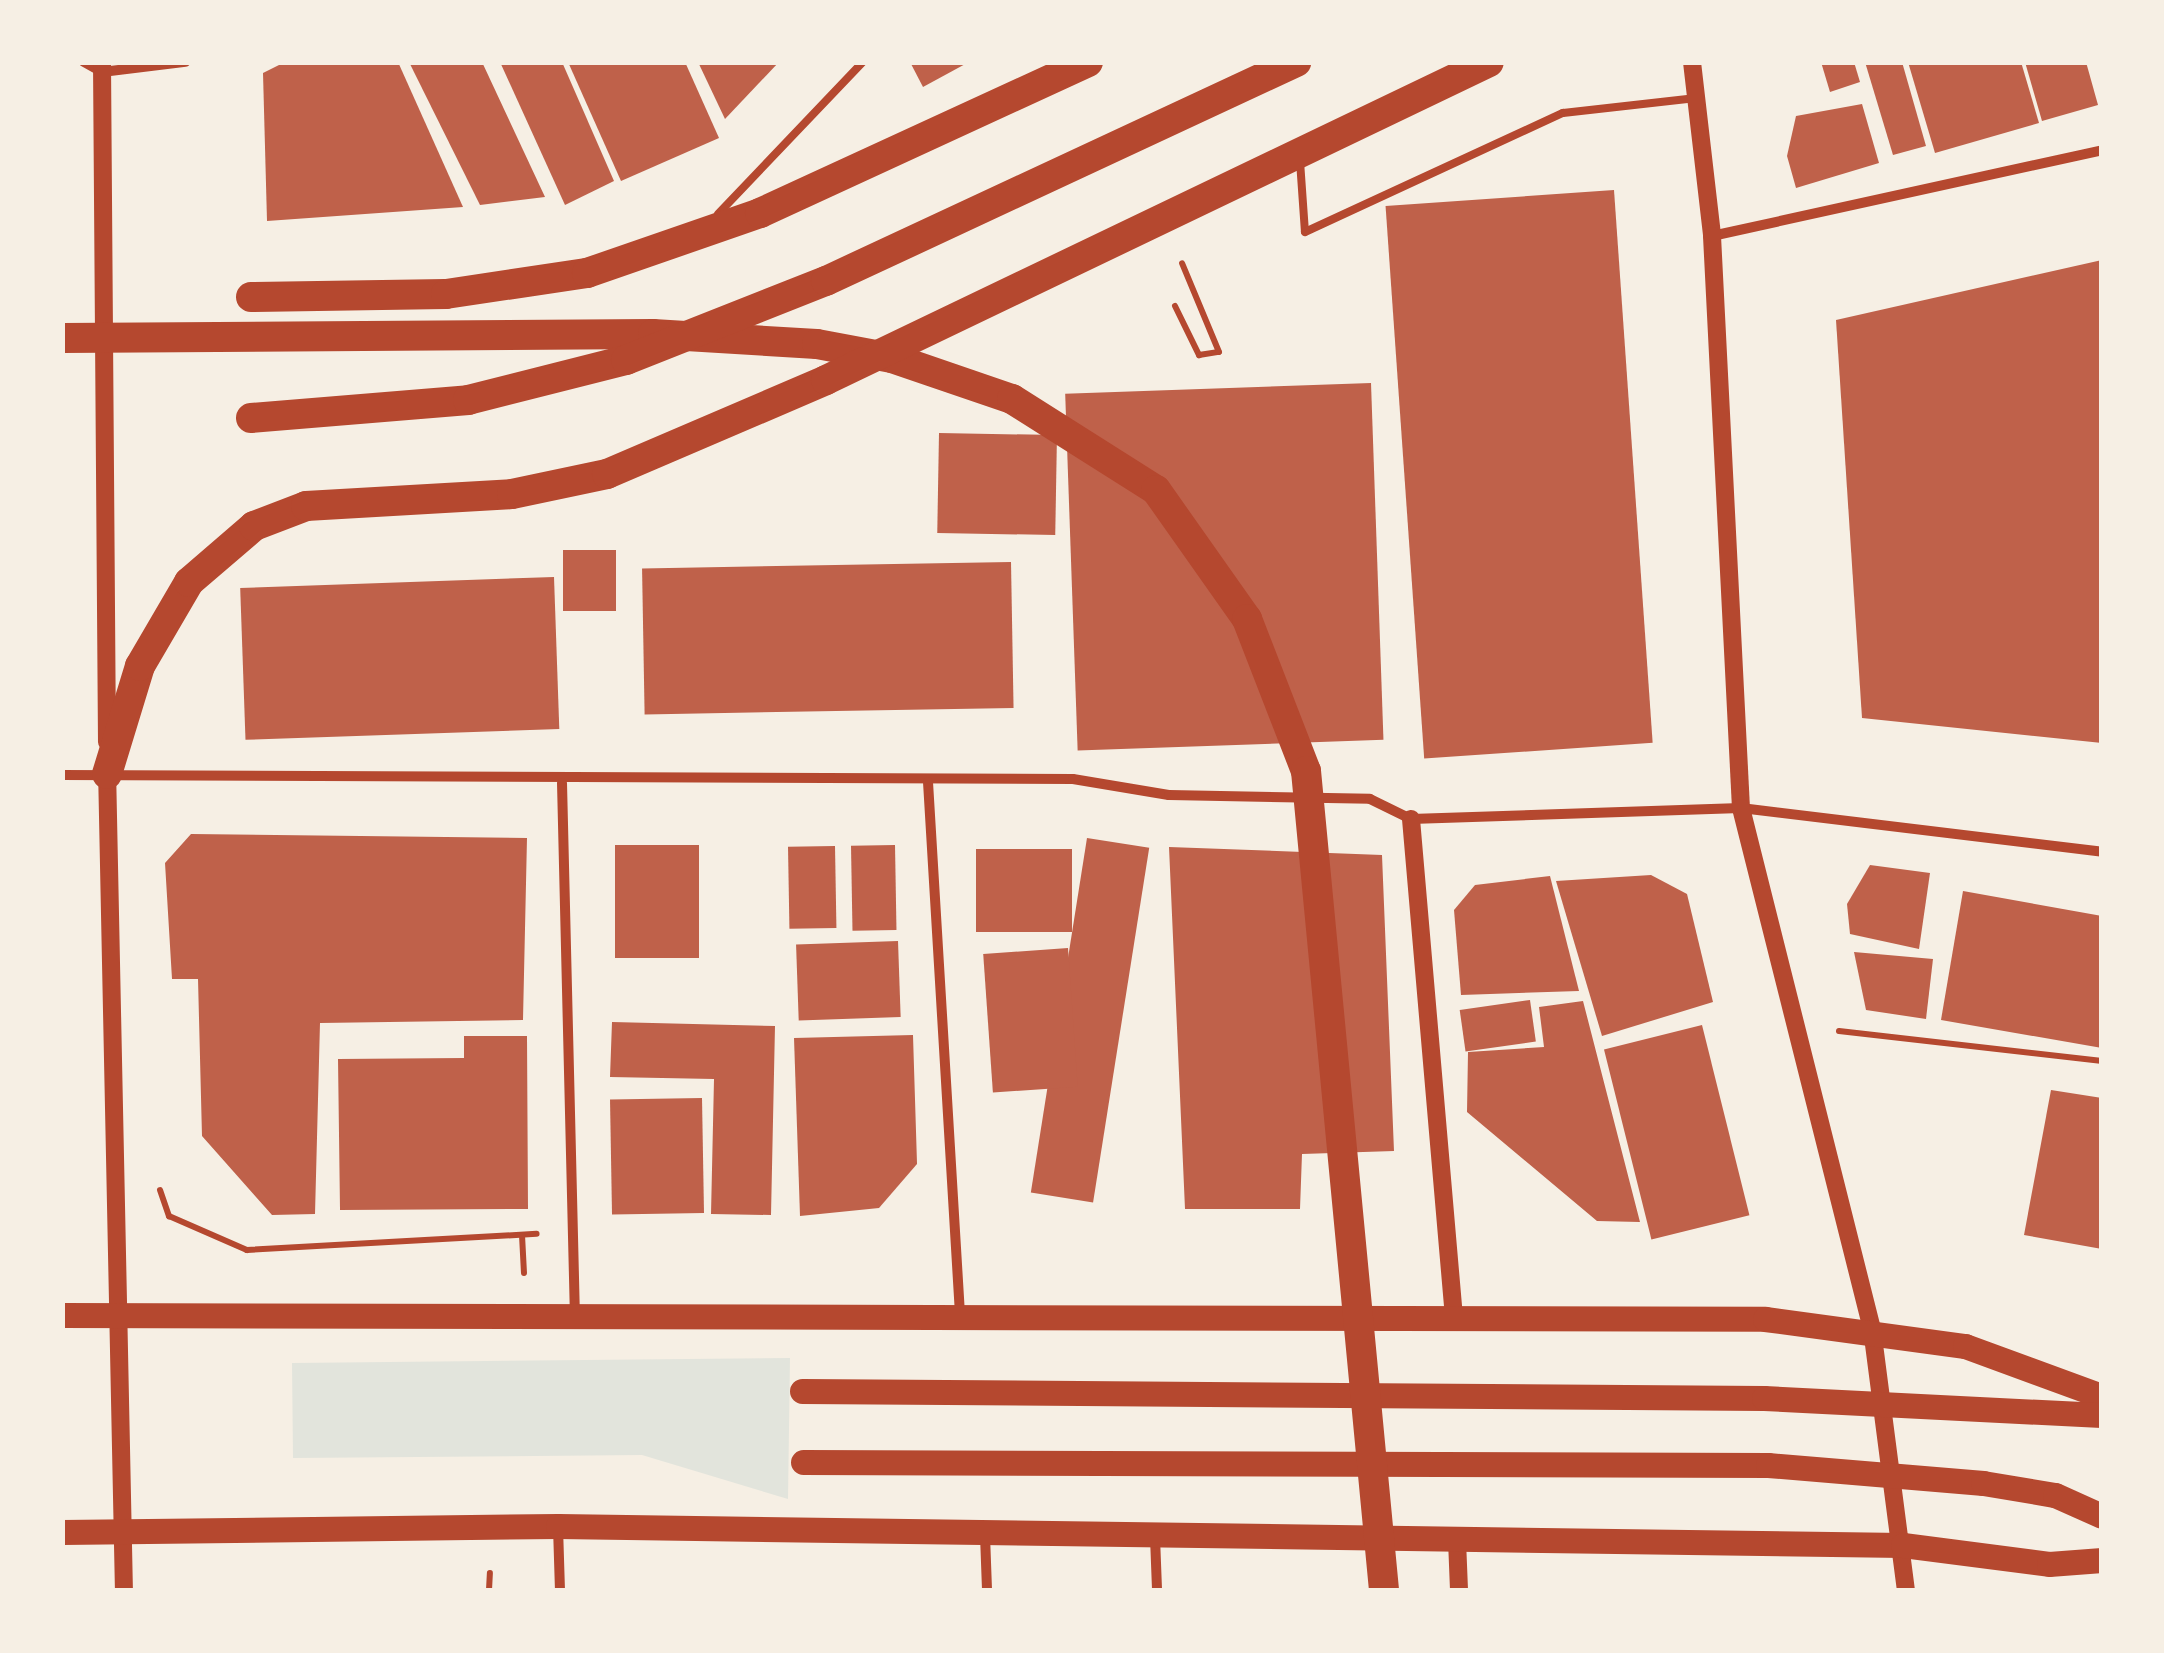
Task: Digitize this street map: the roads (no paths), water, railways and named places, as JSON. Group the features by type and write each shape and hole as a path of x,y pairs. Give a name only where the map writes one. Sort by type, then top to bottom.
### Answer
{"highway":[{"path":"251,296 515,288 672,249 1088,62"},
{"path":"251,418 468,400 626,360 826,281 1296,62"},
{"path":"108,774 140,666 189,582 254,526 306,506 512,494 607,474 826,380 1299,149 1489,62"},
{"path":"62,338 746,336 958,377 1094,444 1182,518 1270,669 1316,830 1338,1094 1338,1145 1384,1590"}],"main road":[{"path":"62,1314 575,1320 960,1314 1765,1319 1872,1330 1965,1346 2102,1396"},
{"path":"802,1391 1886,1402 2102,1415"},
{"path":"803,1462 1894,1471 2055,1496 2102,1516"},
{"path":"62,1532 558,1526 1903,1545 2049,1564 2102,1560"}],"street":[{"path":"84,62 102,68 185,62"},
{"path":"1692,62 1712,236 1741,808 1872,1330 1886,1402 1906,1590"},
{"path":"102,68 108,774 124,1590"},
{"path":"1712,236 2102,150"},
{"path":"62,775 562,783 1073,779 1168,795 1370,799 1410,819 1741,808 2102,852"},
{"path":"928,782 960,1314"},
{"path":"562,783 575,1320"},
{"path":"1410,819 1454,1318"},
{"path":"558,1526 560,1590"},
{"path":"985,1535 987,1590"},
{"path":"1155,1537 1158,1590"},
{"path":"1457,1540 1460,1590"}],"lane":[{"path":"672,249 751,185 774,152 862,62"},
{"path":"1299,149 1305,232 1548,119 1696,98"}]}
